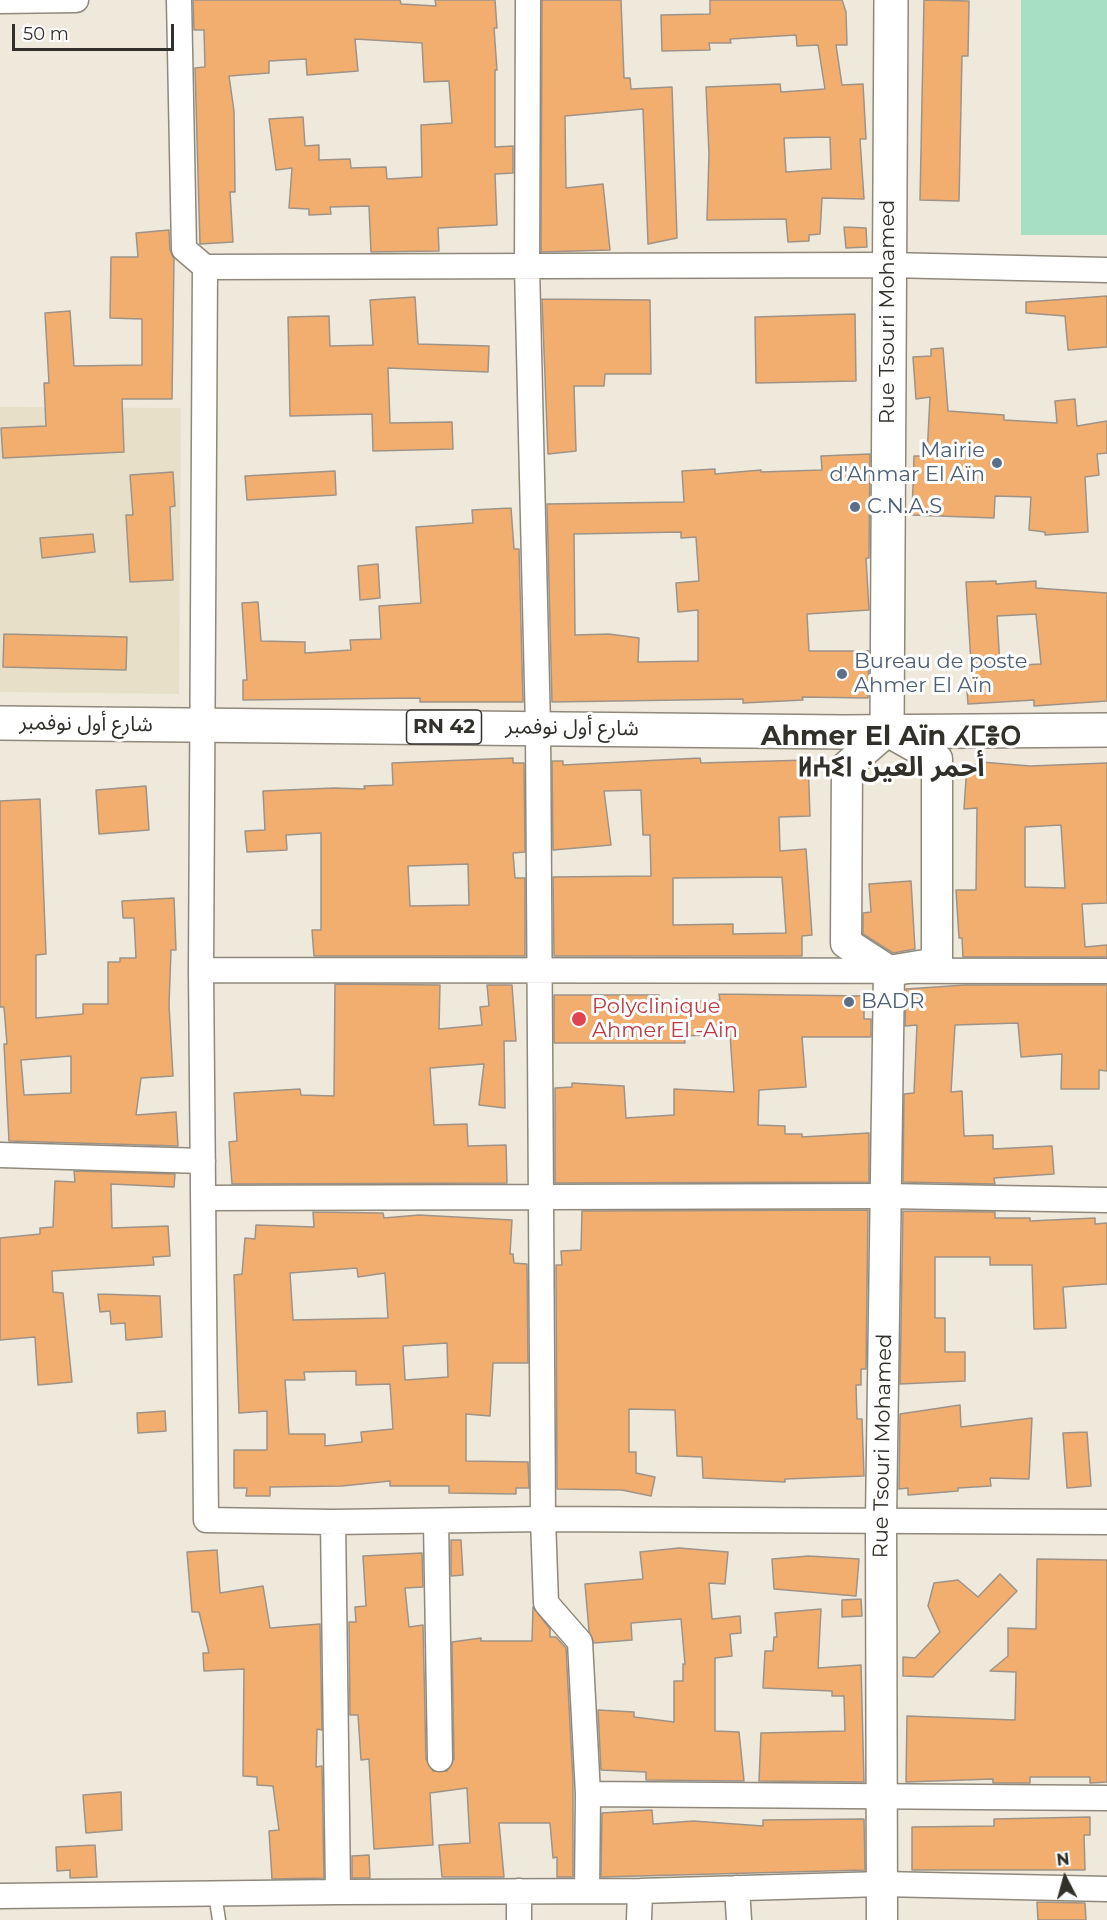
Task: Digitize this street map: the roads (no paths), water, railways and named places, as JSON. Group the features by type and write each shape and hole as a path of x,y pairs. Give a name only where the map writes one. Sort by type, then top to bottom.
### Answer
{"main road":[{"name":"Rue Tsouri Mohamed","path":"887,731 891,0"},
{"name":"شارع أول نوفمبر","path":"0,723 887,731 1107,730"}],"street":[{"path":"0,1 76,0"},
{"path":"179,0 184,249 205,267 888,266 1107,270"},
{"path":"528,0 527,267 538,728 543,1519 546,1603 580,1642 588,1794 587,1891"},
{"path":"205,267 201,970 206,1520 1107,1522"},
{"path":"887,731 937,759 937,963 889,971 846,943 847,766 887,731"},
{"path":"201,970 1107,971"},
{"name":"Rue Tsouri Mohamed","path":"882,1920 881,1520 889,971"},
{"path":"0,1147 0,1155 203,1161"},
{"path":"203,1198 886,1196 1107,1200"},
{"path":"436,1521 440,1759"},
{"path":"333,1522 338,1892"},
{"path":"588,1794 1107,1798"},
{"path":"0,1896 640,1891 882,1884 1107,1889"},
{"path":"737,1888 739,1920"},
{"path":"519,1891 519,1920"},
{"path":"639,1920 640,1891"}],"lane":[{"path":"215,1894 219,1920"}],"place":[{"name":"Mairie d'Ahmar El Aïn","path":"997,463"},
{"name":"C.N.A.S","path":"855,507"},
{"name":"Bureau de poste Ahmer El Aïn","path":"842,674"},
{"name":"BADR","path":"849,1002"},
{"name":"Polyclinique Ahmer El -Ain","path":"579,1019"}],"district":[{"name":"Ahmer El Aïn ⵃⵎⴻⵔ ⵍⵄⵉⵏ أحمر العين","path":"891,752"}]}
